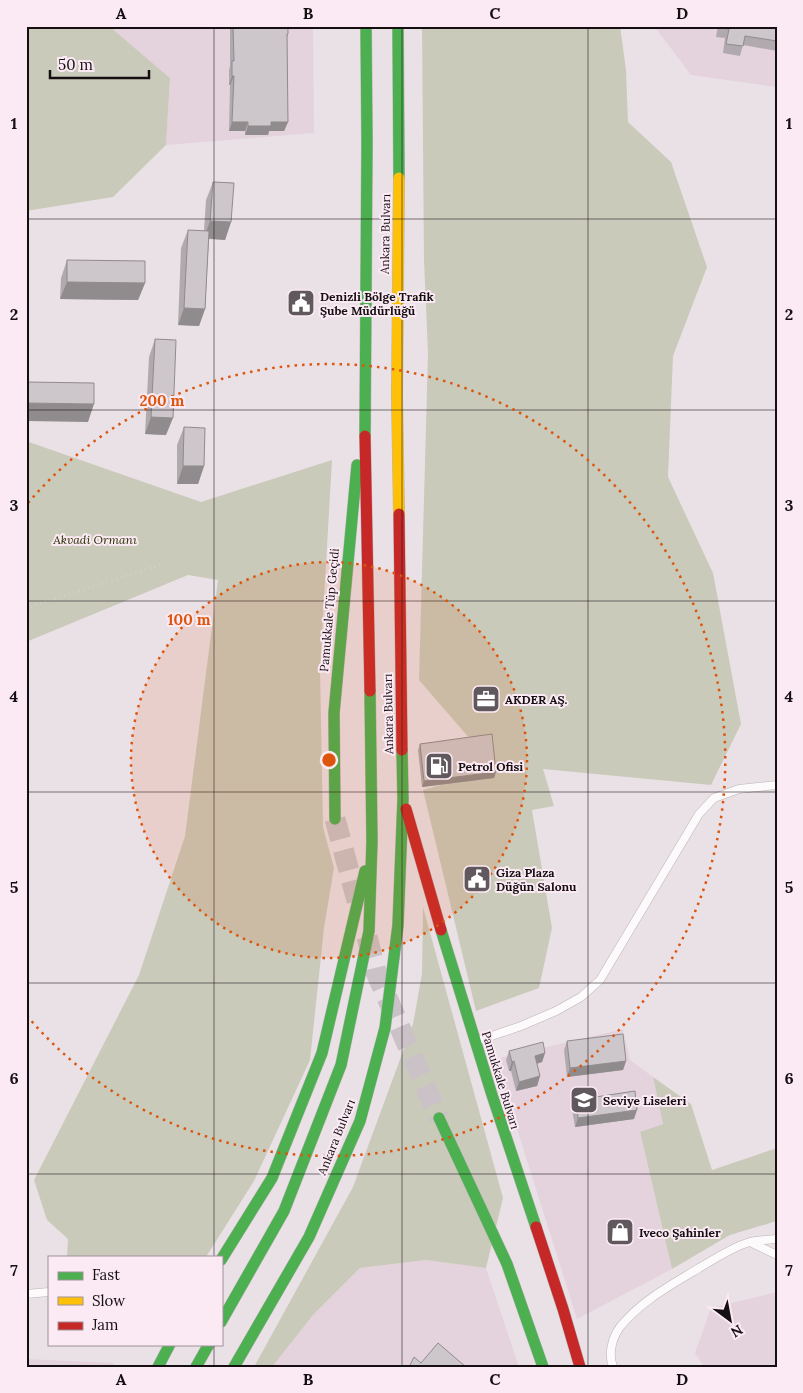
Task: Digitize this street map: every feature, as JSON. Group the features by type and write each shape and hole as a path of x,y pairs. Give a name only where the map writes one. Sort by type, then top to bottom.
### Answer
{"main road":[{"name":"Ankara Bulvarı","path":"222,1320 284,1211 341,1065 369,931 372,841 364,405 367,143 366,26"},
{"name":"Ankara Bulvarı","path":"234,1367 309,1237 360,1121 385,1028 398,925 403,799 397,396 398,26"},
{"name":"Pamukkale Tüp Geçidi","path":"335,819 334,714 352,506 364,405"},
{"name":"Pamukkale Bulvarı","path":"403,799 443,943 504,1135 566,1316 580,1367"},
{"path":"222,1258 272,1178 322,1053 372,841"},
{"path":"439,1118 507,1264 542,1367"},
{"path":"158,1367 169,1346"},
{"path":"196,1367 208,1346"}],"lane":[{"path":"475,1042 520,1026 581,997 600,980 698,814 714,798 738,788 777,785"},
{"path":"612,1367 611,1347 619,1329 635,1311 661,1291 725,1253 750,1242 777,1239"},
{"path":"750,1242 777,1255"},
{"path":"26,1294 48,1292"}],"path":[{"path":"26,608 162,564"}],"shaded area":[{"path":"109,26 313,26 314,133 166,145 170,78"},
{"path":"654,26 777,26 777,87 691,75"},
{"path":"623,1029 630,1060 653,1077 663,1124 640,1133 672,1269 577,1319 495,1059"},
{"path":"426,1260 486,1268 519,1367 272,1367 313,1315 360,1268"},
{"path":"777,1292 777,1367 704,1367 695,1353 711,1308"},
{"path":"26,1359 114,1363 112,1367 26,1367"}],"green space":[{"path":"26,26 109,26 170,78 166,145 113,197 26,211"},
{"path":"422,26 620,26 626,70 628,122 671,162 707,267 673,356 668,477 713,573 741,724 711,785 543,769 554,806 532,810 552,928 539,988 476,1011 423,790 496,769 419,680 428,353 424,260"},
{"name":"Akvadi Ormanı","path":"26,441 201,502 332,460 320,669 323,827 334,868 324,928 310,1060 254,1181 207,1256 67,1256 68,1239 47,1220 34,1180 139,975 185,836 218,580 188,575 26,642"},
{"path":"423,907 503,1198 486,1268 426,1260 360,1268 313,1315 272,1367 254,1367 353,1187 413,1024 422,974"},
{"path":"653,1077 691,1104 712,1170 777,1148 777,1221 730,1235 672,1269 640,1132 663,1124"}],"building":[{"path":"233,26 288,26 288,122 271,122 271,126 248,126 248,122 232,122 234,76 232,76 232,61 234,61"},
{"path":"720,26 777,26 777,41 745,36 743,46 726,44 729,29 720,28"},
{"path":"213,182 234,183 231,222 210,221"},
{"path":"188,230 209,231 205,309 184,308"},
{"path":"67,260 145,261 145,283 67,282"},
{"path":"155,339 176,340 173,418 151,417"},
{"path":"26,382 94,383 94,404 26,403"},
{"path":"184,427 205,428 204,466 183,466"},
{"path":"492,734 496,772 424,781 420,744"},
{"path":"623,1034 626,1061 570,1068 567,1041"},
{"path":"543,1042 545,1053 535,1056 540,1076 519,1082 514,1061 512,1062 509,1051"},
{"path":"635,1091 637,1110 578,1118 576,1100"},
{"path":"438,1343 466,1367 409,1367 414,1357 421,1363"}],"tunnel":[{"path":"335,819 359,908"},
{"path":"367,937 376,972 439,1118"}],"traffic: fast":[{"path":"365,436 366,26"},
{"path":"398,26 399,178"},
{"path":"335,819 334,713 357,465"},
{"path":"222,1320 284,1211 341,1065 369,931 372,841 370,691"},
{"path":"234,1367 309,1237 360,1121 385,1028 398,925 403,799 402,750"},
{"path":"222,1258 272,1178 322,1053 365,871"},
{"path":"441,930 492,1095 536,1227"},
{"path":"439,1118 507,1264 543,1367"},
{"path":"158,1367 169,1346"},
{"path":"196,1367 208,1346"}],"traffic: slow":[{"path":"399,178 397,396 399,514"}],"traffic: jam":[{"path":"365,436 370,691"},
{"path":"399,514 402,750"},
{"path":"406,809 441,930"},
{"path":"536,1227 580,1367"}],"place":[{"name":"Denizli Bölge Trafik Şube Müdürlüğü","path":"301,303"},
{"name":"AKDER AŞ.","path":"486,699"},
{"name":"Petrol Ofisi","path":"439,766"},
{"name":"Giza Plaza Düğün Salonu","path":"477,879"},
{"name":"Seviye Liseleri","path":"584,1100"},
{"name":"Iveco Şahinler","path":"620,1232"}]}
